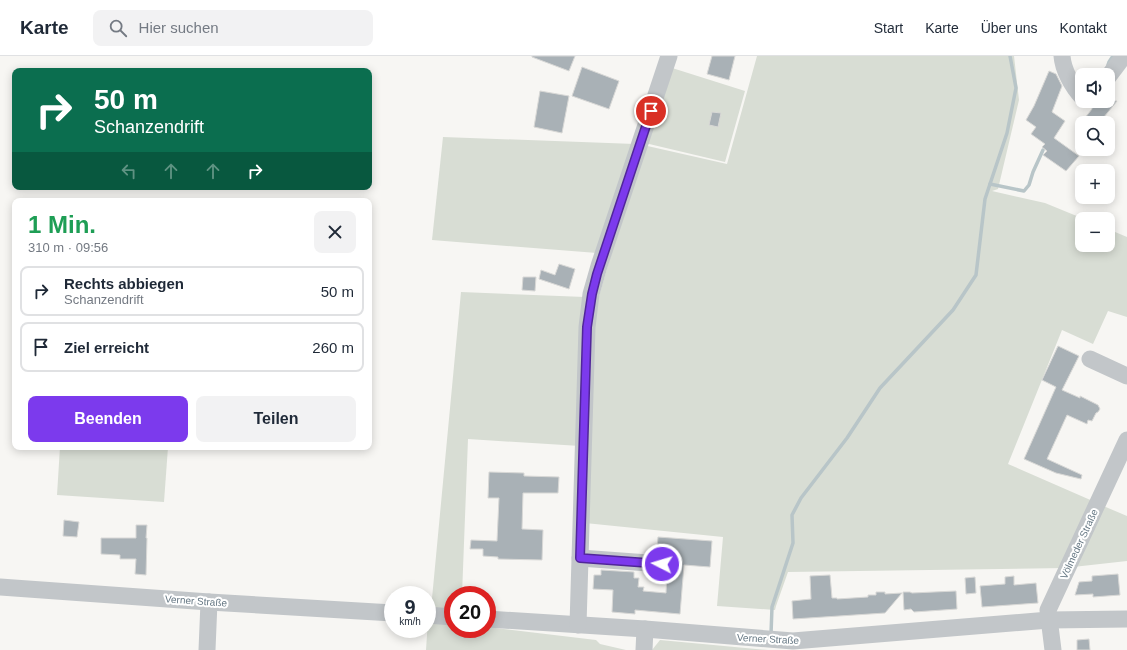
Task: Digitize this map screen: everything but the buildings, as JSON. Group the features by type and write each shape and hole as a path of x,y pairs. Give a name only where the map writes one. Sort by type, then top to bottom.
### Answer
{"street":[{"path":"578,625 587,327 592,294 596,277 670,56"},
{"path":"1062,56 1063,65 1075,89"},
{"path":"1114,68 1124,56"},
{"path":"1090,359 1127,376"},
{"name":"Völmeder Straße","path":"1053,650 1048,610 1127,440"},
{"path":"580,558 662,564"},
{"name":"Verner Straße","path":"0,587 384,612"},
{"path":"207,650 209,602"},
{"name":"Verner Straße","path":"496,620 645,629 793,641 1049,620 1127,619"},
{"path":"644,650 645,629"}],"shaded area":[{"path":"757,56 1014,56 1019,100 998,189 992,191 1045,203 1075,215 1075,252 1115,252 1115,232 1127,237 1127,317 1108,311 1093,344 1062,330 1008,464 1095,502 1065,568 788,572 775,610 717,606 723,537 585,523 590,327 643,145 727,164"},
{"path":"669,67 745,91 725,162 645,143"},
{"path":"443,137 635,144 597,253 432,240"},
{"path":"461,292 585,297 580,446 468,439 462,586 444,586 444,610 436,609 436,586 433,586"},
{"path":"60,450 168,450 164,502 57,495"},
{"path":"1101,505 1127,516 1127,561 1073,567"},
{"path":"436,621 444,622 444,638 496,638 496,628 596,640 600,644 626,650 426,650 427,638 436,638"},
{"path":"660,640 768,650 652,650"}],"waterway":[{"path":"771,634 772,607 793,543 792,515 801,498 847,438 880,388 953,310 976,275 985,199 1007,133 1016,88 1010,56"},
{"path":"1108,65 1113,56"},
{"path":"990,184 1024,191 1029,185 1043,150"}],"route":[{"path":"651,111 594,282 592,294 587,327 580,558 662,564"}]}
